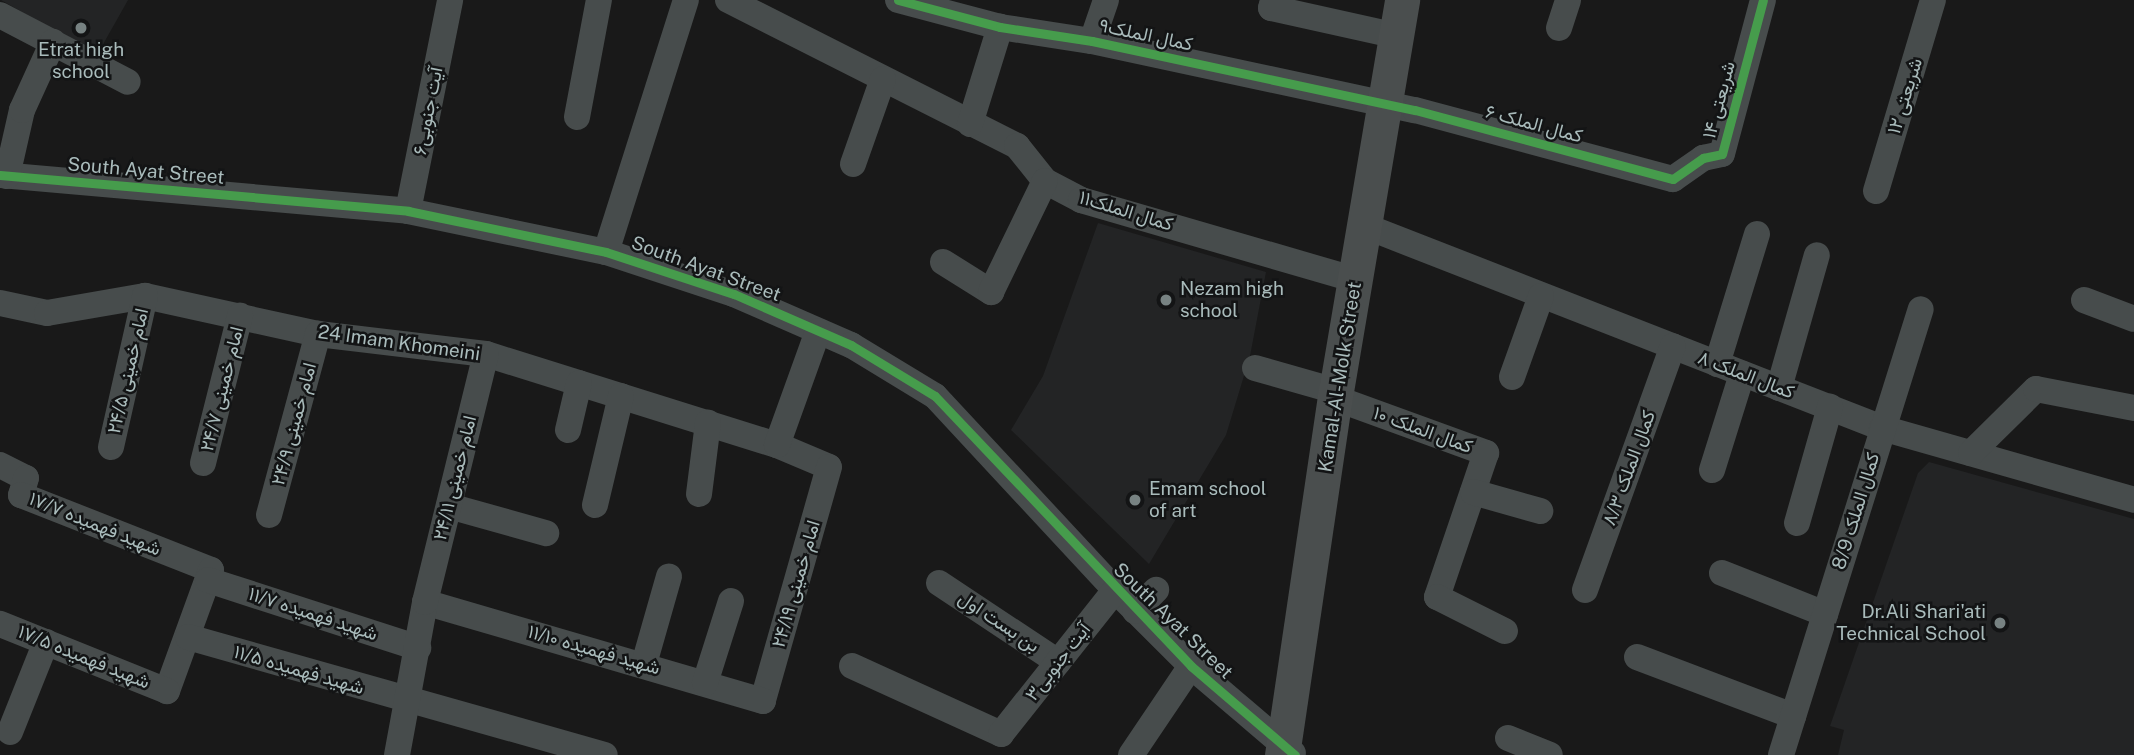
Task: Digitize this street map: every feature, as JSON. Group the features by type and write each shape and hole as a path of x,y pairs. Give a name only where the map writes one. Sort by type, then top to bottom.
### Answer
{"main road":[{"name":"Kamal-Al-Molk Street","path":"1287,752 1335,395 1387,103 1402,0"}],"street":[{"path":"577,117 599,0"},
{"path":"606,252 686,0"},
{"name":"کمال الملک۱۱","path":"728,0 1017,146 1045,181 1081,200 1356,280"},
{"name":"کمال الملک۹","path":"898,0 945,6 1000,27 1092,41 1387,103"},
{"path":"1092,41 1106,0"},
{"path":"1273,0 1271,8 1396,36"},
{"path":"1559,28 1566,0"},
{"name":"شریعتی ۱۴","path":"1673,179 1703,158 1723,155 1763,0"},
{"name":"شریعتی ۱۲","path":"1876,191 1933,0"},
{"name":"آیت جنوبی۶","path":"408,211 449,6"},
{"path":"0,15 128,82"},
{"path":"970,124 1000,27"},
{"path":"3,175 22,110 53,42"},
{"path":"853,164 883,79"},
{"name":"کمال الملک ۶","path":"1387,103 1673,179"},
{"name":"South Ayat Street","path":"3,175 408,211 606,252 734,293 851,345 935,396 1135,611 1191,666 1287,752"},
{"path":"943,262 991,292 1045,181"},
{"name":"کمال الملک ۸","path":"1365,226 1882,428 2134,500"},
{"path":"1717,364 1757,234"},
{"path":"1779,388 1817,255"},
{"name":"24 Imam Khomeini","path":"0,303 47,313 145,296 318,334 486,354 777,444 829,467"},
{"name":"امام خمینی ۲۴/۵","path":"111,447 145,296"},
{"path":"1512,377 1541,296"},
{"path":"2084,300 2134,319"},
{"name":"کمال الملک 8/9","path":"1781,755 1921,309"},
{"name":"امام خمینی ۲۴/۷","path":"203,463 240,316"},
{"path":"777,444 818,331"},
{"name":"امام خمینی ۲۴/۹","path":"269,515 318,334"},
{"name":"کمال الملک ۸/۳","path":"1585,590 1673,346"},
{"name":"امام خمینی ۲۴/۱۱","path":"397,755 410,702 425,602 486,354"},
{"path":"1255,368 1335,395"},
{"path":"1712,470 1742,374"},
{"path":"568,430 579,383"},
{"path":"1971,453 2036,389 2134,408"},
{"name":"کمال الملک ۱۰","path":"1335,395 1486,453 1437,597 1505,631"},
{"path":"596,505 621,396"},
{"path":"1797,523 1830,407"},
{"path":"699,494 708,423"},
{"name":"شهید فهمیده ۱۷/۷","path":"0,466 26,478 21,495 210,575"},
{"name":"امام خمینی ۲۴/۱۹","path":"763,701 829,467"},
{"path":"1473,492 1540,511"},
{"path":"449,506 546,533"},
{"path":"1722,573 1825,614"},
{"path":"188,637 210,575"},
{"name":"شهید فهمیده ۱۱/۷","path":"210,575 418,648"},
{"path":"644,664 669,576"},
{"name":"بن بست اول","path":"939,583 1058,662"},
{"name":"آیت جنوبی۳","path":"852,666 1001,734 1115,590"},
{"path":"1135,611 1156,590"},
{"path":"705,683 731,601"},
{"name":"شهید فهمیده ۱۱/۱۰","path":"425,602 763,701"},
{"name":"شهید فهمیده ۱۷/۵","path":"0,624 167,691 188,637"},
{"name":"شهید فهمیده ۱۱/۵","path":"188,637 605,755"},
{"path":"10,732 46,642"},
{"path":"1637,657 1793,716"},
{"path":"1131,755 1191,666"},
{"path":"1508,738 1550,755"}],"shaded area":[{"name":"Etrat high school","path":"1,0 128,0 97,55"},
{"path":"1098,223 1266,272 1250,356 1226,435 1149,564 1011,430 1043,376"},
{"name":"Dr.Ali Shari'ati Technical School","path":"1929,462 2134,519 2134,755 1838,755 1844,730 1830,726 1918,473"}],"cycle path":[{"path":"898,0 1000,27 1092,41 1415,110 1673,179 1703,158 1722,154 1763,0"},
{"path":"0,175 408,211 606,252 734,294 851,345 935,396 1191,666 1295,755"}],"place":[{"name":"Etrat high school","path":"81,28"},
{"name":"Nezam high school","path":"1166,300"},
{"name":"Emam school of art","path":"1135,500"},
{"name":"Dr.Ali Shari'ati Technical School","path":"2000,623"}]}
